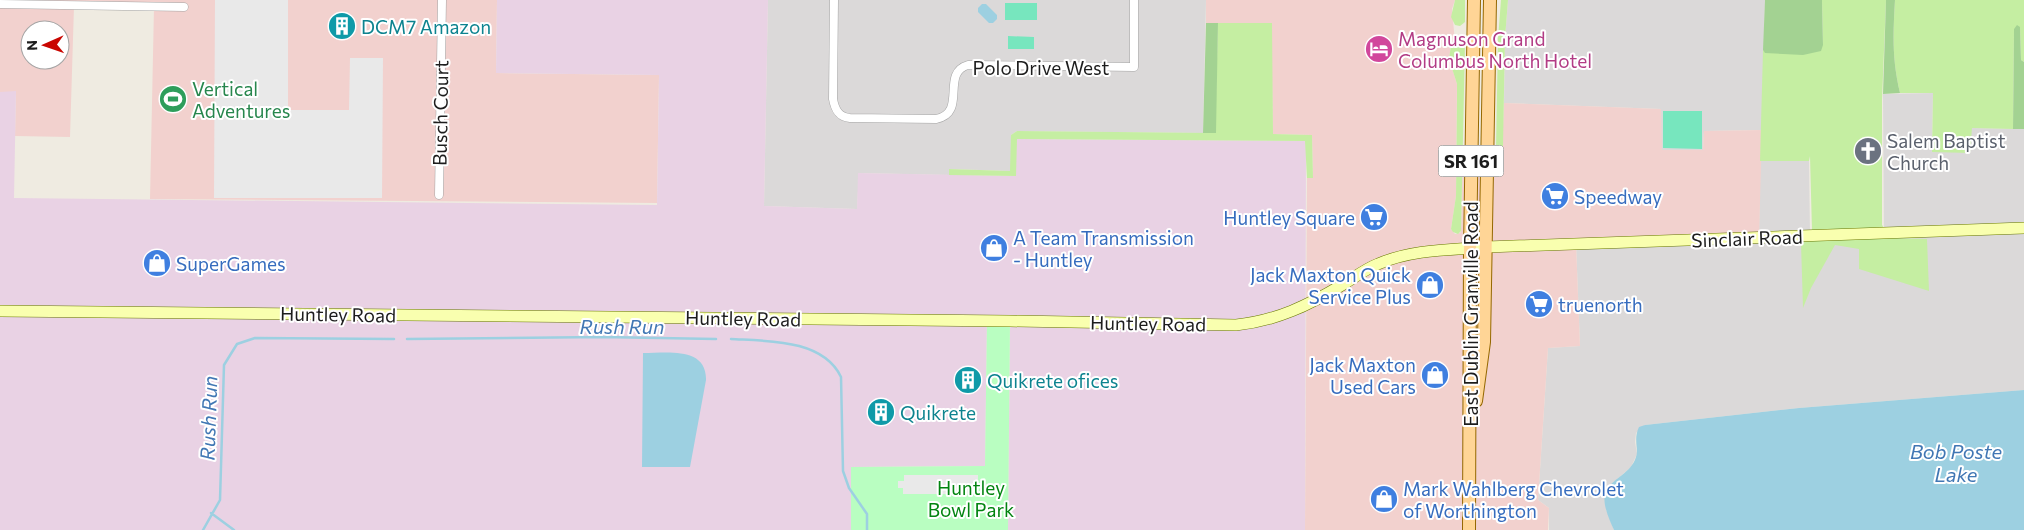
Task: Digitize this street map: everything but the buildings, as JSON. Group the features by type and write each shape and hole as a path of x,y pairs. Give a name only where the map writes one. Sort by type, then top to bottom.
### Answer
{"main road":[{"name":"East Dublin Granville Road","path":"1468,530 1474,0"},
{"name":"East Dublin Granville Road","path":"1470,448 1484,342 1490,0"},
{"name":"Sinclair Road","path":"1470,249 2024,228"},
{"name":"Huntley Road","path":"0,311 1236,325 1265,321 1293,311 1319,299 1364,271 1393,258 1418,252 1470,249"}],"street":[{"name":"Busch Court","path":"439,195 442,0"},
{"name":"Polo Drive West","path":"834,0 833,99 838,113 843,117 850,118 941,118 948,114 952,108 956,74 961,68 968,65 1134,67 1134,0"},
{"path":"0,4 184,7"}],"shaded area":[{"path":"0,0 497,0 496,73 659,75 657,203 150,199 154,7 74,6 70,137 15,136 16,92 0,92"},
{"path":"215,0 288,0 288,110 349,110 350,58 383,58 382,198 214,198"},
{"path":"497,0 768,0 764,206 857,209 858,173 1016,176 1016,139 1306,141 1305,530 1008,530 1010,321 987,321 985,466 851,467 851,530 0,530 0,92 16,91 14,198 657,205 659,75 496,73"},
{"path":"768,0 1206,0 1203,133 1017,131 1011,135 1011,171 949,169 949,175 859,173 857,209 764,206"},
{"path":"1206,0 1455,0 1452,9 1455,42 1451,45 1449,59 1457,84 1456,196 1451,229 1455,234 1461,231 1463,149 1502,148 1504,103 1661,109 1662,150 1703,150 1704,131 1762,130 1759,238 1576,243 1580,346 1548,348 1538,500 1549,508 1548,530 1305,530 1307,178 1313,178 1312,135 1273,134 1271,23 1206,23"},
{"path":"1508,0 1765,0 1762,130 1704,131 1703,150 1661,150 1661,109 1504,103 1505,38"},
{"path":"1933,93 1932,151 1972,128 2024,129 2024,390 1799,408 1645,425 1636,433 1637,454 1631,467 1607,488 1606,509 1614,530 1549,530 1549,508 1538,500 1548,348 1580,346 1576,243 1759,238 1760,161 1809,161 1810,235 1884,234 1883,94"},
{"path":"904,475 978,475 978,494 903,494 903,488 898,488 898,481 904,481"}],"green space":[{"path":"1455,0 1465,0 1465,22 1460,26 1455,25 1451,17"},
{"path":"1501,0 1508,0 1505,38 1503,146 1500,149 1496,148 1498,39"},
{"path":"1765,0 1822,0 1823,45 1821,51 1803,55 1765,53 1763,50"},
{"path":"1822,0 1886,0 1882,100 1882,225 1891,238 1927,239 1929,291 1859,269 1859,249 1835,245 1811,288 1803,308 1801,243 1812,231 1810,156 1809,161 1760,161 1763,50 1766,53 1823,45"},
{"path":"1886,0 1895,0 1894,47 1900,93 1883,94"},
{"path":"1895,0 2024,0 2024,62 2021,60 2020,27 2014,29 2013,129 1972,128 1970,153 1932,152 1933,93 1900,93 1894,47"},
{"path":"1005,3 1037,3 1037,20 1005,20"},
{"path":"1206,23 1218,23 1216,133 1203,133"},
{"path":"1218,23 1272,23 1273,134 1312,135 1313,178 1307,178 1305,141 1017,139 1016,176 949,175 949,169 1010,171 1011,135 1017,131 1215,133"},
{"path":"2017,25 2020,27 2021,60 2024,62 2024,129 2013,129 2014,29"},
{"path":"1008,36 1034,37 1034,49 1008,49"},
{"path":"1458,40 1465,44 1461,231 1458,234 1451,229 1456,196 1457,84 1449,59 1451,45"},
{"path":"1663,111 1702,111 1702,149 1663,148"},
{"name":"Huntley Bowl Park","path":"987,321 1010,321 1008,530 851,530 851,467 985,466"}],"water":[{"path":"982,4 986,4 997,15 997,19 993,23 989,23 978,12 978,8"},
{"path":"643,353 684,354 700,361 705,369 706,380 690,467 642,467"},
{"name":"Bob Poste Lake","path":"2024,390 2024,530 1614,530 1606,509 1605,493 1612,483 1633,463 1637,454 1637,431 1639,427 1645,425 1799,408"}],"waterway":[{"name":"Rush Run","path":"407,339 602,337 716,339"},
{"name":"Rush Run","path":"203,530 220,500 224,365 237,344 255,338 394,339"},
{"name":"Rush Run","path":"731,339 793,344 821,355 833,365 841,377 843,471 849,488 867,514 867,530"},
{"path":"211,513 234,530"}],"place":[{"name":"DCM7 Amazon","path":"342,26"},
{"name":"Magnuson Grand Columbus North Hotel","path":"1379,49"},
{"name":"Vertical Adventures","path":"173,99"},
{"name":"Salem Baptist Church","path":"1868,151"},
{"name":"Speedway","path":"1555,196"},
{"name":"Huntley Square","path":"1374,217"},
{"name":"A Team Transmission - Huntley","path":"994,248"},
{"name":"SuperGames","path":"157,263"},
{"name":"Jack Maxton Quick Service Plus","path":"1430,285"},
{"name":"truenorth","path":"1539,304"},
{"name":"Jack Maxton Used Cars","path":"1435,375"},
{"name":"Quikrete ofices","path":"968,380"},
{"name":"Quikrete","path":"881,412"},
{"name":"Mark Wahlberg Chevrolet of Worthington","path":"1384,499"}]}
